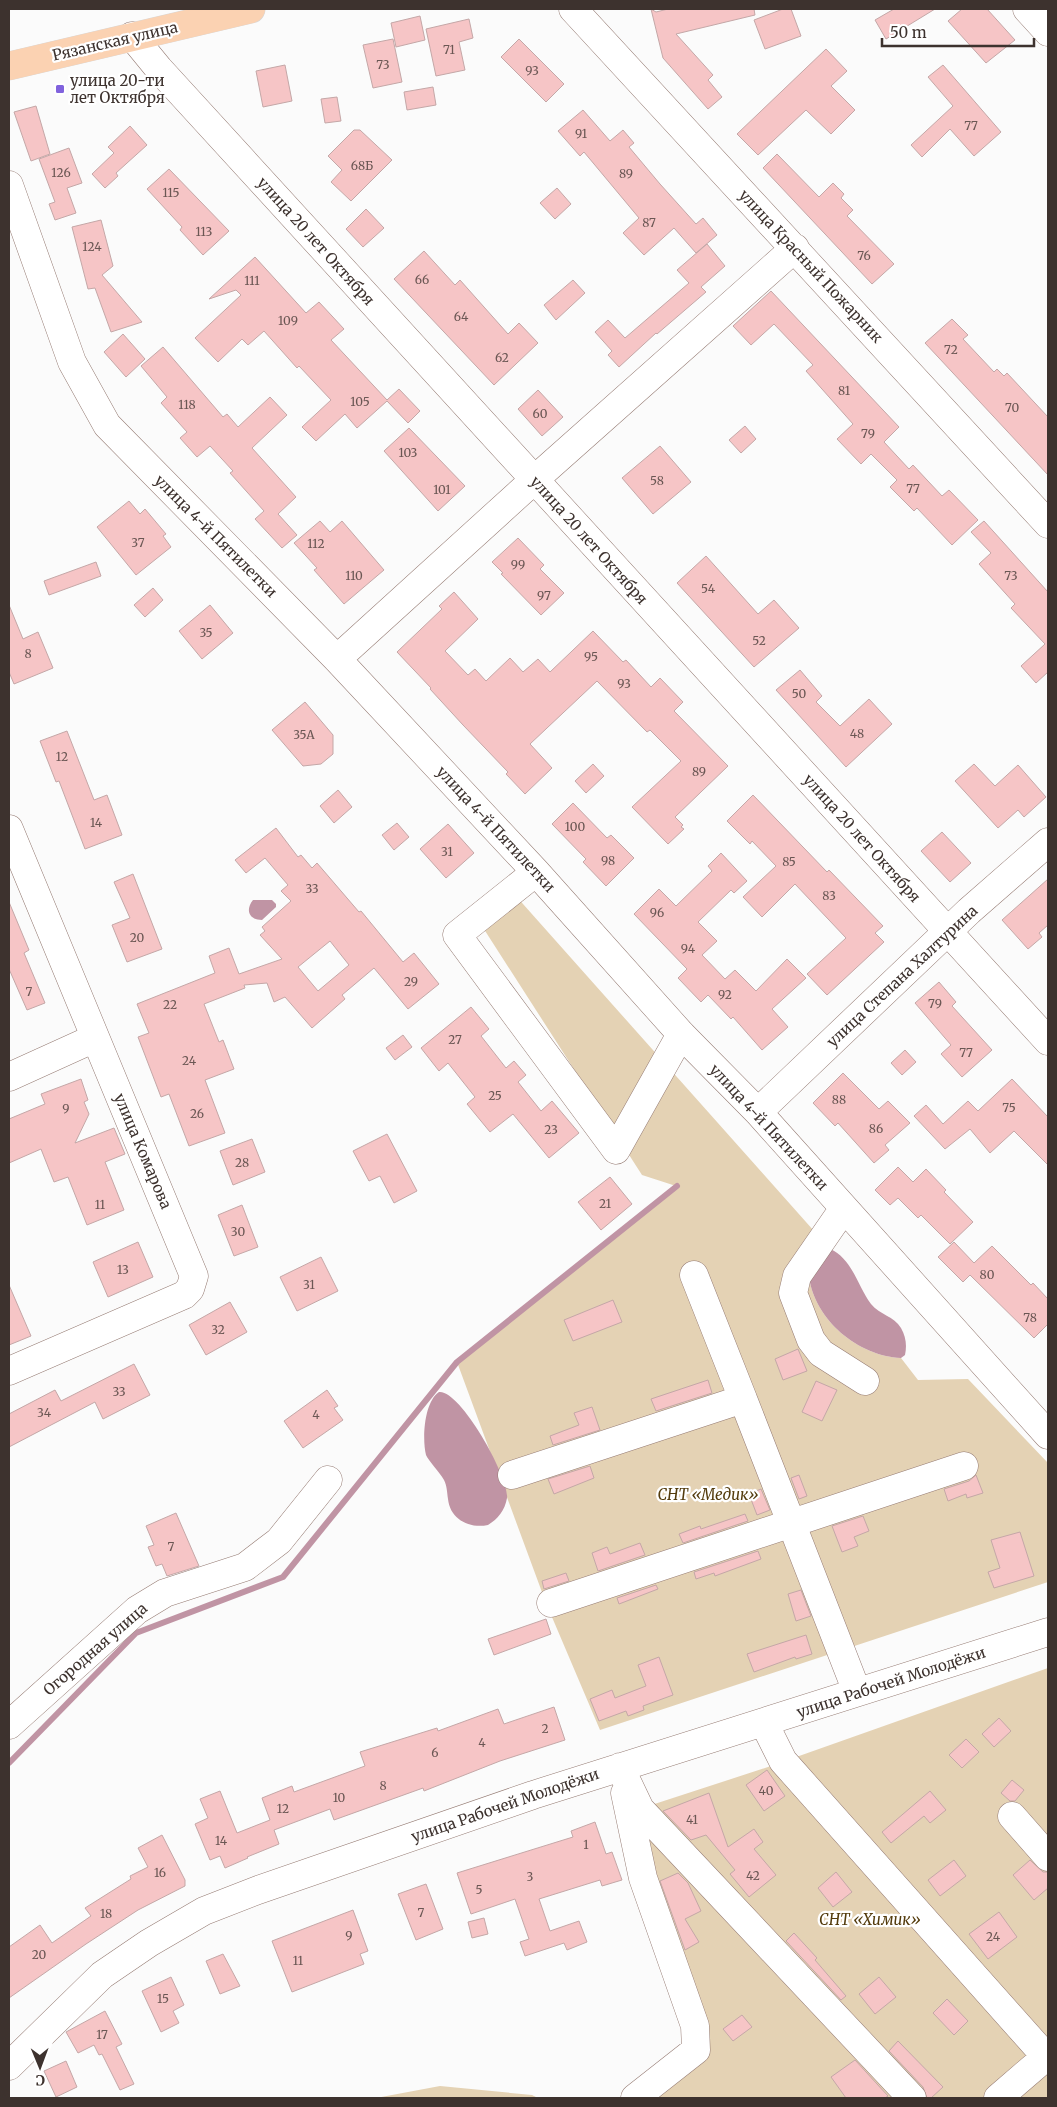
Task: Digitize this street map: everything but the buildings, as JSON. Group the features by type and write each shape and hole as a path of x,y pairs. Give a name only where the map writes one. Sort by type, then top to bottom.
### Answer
{"main road":[{"name":"Рязанская улица","path":"9,66 132,36 195,15 251,9"}],"street":[{"name":"улица Красный Пожарник","path":"573,9 796,248 1048,524"},
{"path":"1027,9 1048,32"},
{"name":"улица 20 лет Октября","path":"132,36 159,69 1048,1041"},
{"name":"улица 4-й Пятилетки","path":"9,185 72,362 107,425 338,659 536,872 681,1034 758,1112 1048,1435"},
{"path":"338,659 534,480 796,248"},
{"name":"улица Комарова","path":"9,829 192,1268 193,1283 184,1295 9,1371"},
{"name":"улица Степана Халтурина","path":"758,1112 947,931 1048,842"},
{"path":"536,872 457,934 616,1150 681,1034"},
{"path":"9,1077 96,1038"},
{"path":"844,1208 797,1276 793,1293 811,1340 821,1353 866,1381"},
{"path":"694,1275 857,1692"},
{"path":"512,1475 742,1398"},
{"path":"551,1603 964,1466"},
{"name":"Огородная улица","path":"9,1725 137,1610 165,1593 245,1566 279,1541 328,1480"},
{"name":"улица Рабочей Молодёжи","path":"9,2066 102,1975 150,1942 204,1911 267,1887 620,1766 764,1723 1048,1632"},
{"path":"764,1723 783,1761 1048,2057 998,2098"},
{"path":"620,1766 643,1878 695,2026 696,2050 635,2098"},
{"path":"620,1766 640,1809 912,2098"},
{"path":"1012,1816 1048,1857"}],"green space":[{"name":"СНТ «Медик»","path":"515,895 830,1249 809,1277 813,1293 829,1321 841,1333 869,1351 901,1358 918,1380 968,1379 1048,1463 1048,1582 600,1730 546,1603 457,1362 676,1186 642,1175 480,923"},
{"name":"СНТ «Химик»","path":"1048,1668 1048,2098 645,2098 708,2048 633,1811 768,1767"},
{"path":"440,2086 532,2095 538,2098 376,2098"}],"shaded area":[{"path":"253,900 272,900 276,907 262,920 258,920 251,916 249,911"},
{"path":"830,1249 844,1259 871,1304 895,1321 901,1328 906,1344 905,1355 901,1358 869,1351 855,1343 829,1321 820,1308 813,1293 809,1277"},
{"path":"439,1392 448,1395 459,1404 471,1419 501,1473 506,1488 507,1498 505,1506 495,1520 488,1525 468,1524 452,1512 444,1480 426,1455 424,1440 425,1421 430,1404"}],"waterway":[{"path":"9,1763 136,1633 283,1577 457,1362 677,1186"}],"place":[{"name":"улица 20-ти лет Октября","path":"60,89"}]}
